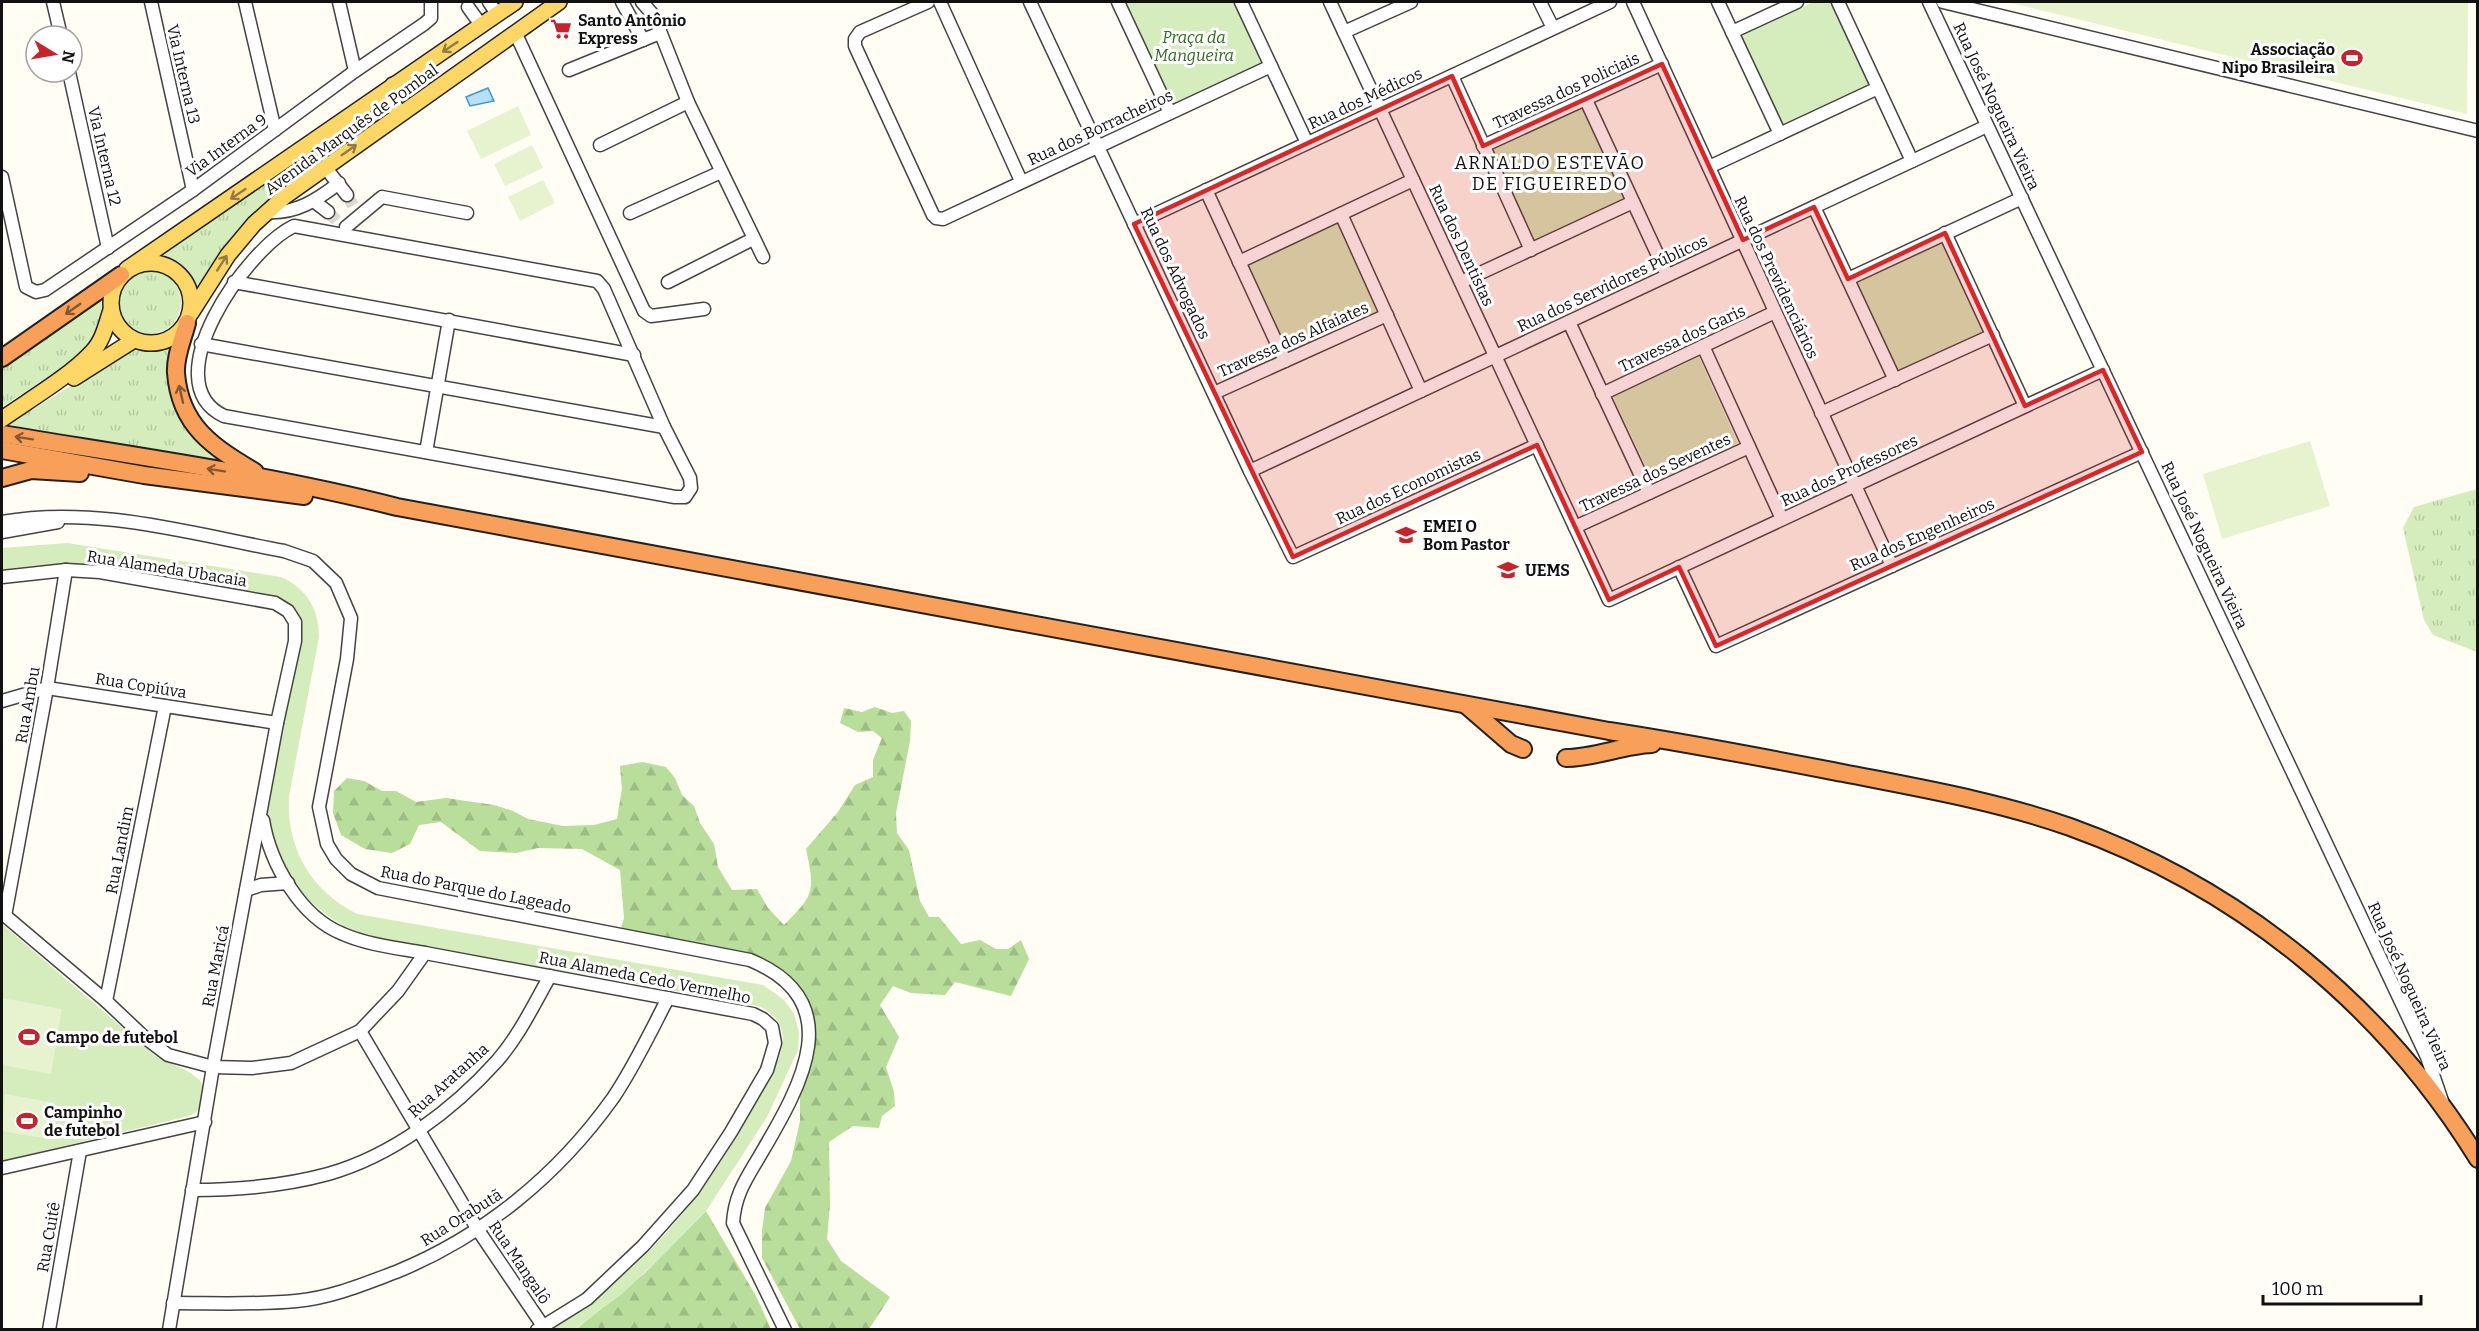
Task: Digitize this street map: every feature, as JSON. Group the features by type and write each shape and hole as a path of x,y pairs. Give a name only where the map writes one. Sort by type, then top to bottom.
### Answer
{"highway":[{"path":"2,358 124,272"},
{"path":"189,318 176,372 185,411 202,436 224,454 263,477"},
{"path":"2,434 263,477 397,507 1609,731 1692,743 1956,795 2013,809 2090,834 2157,863 2238,910 2295,951 2337,987 2385,1034 2444,1106 2478,1159"},
{"path":"2,450 144,476 344,503 397,507"},
{"path":"2,478 31,470 144,476"},
{"path":"1467,705 1511,744 1523,749"},
{"path":"1566,758 1579,758 1638,744 1692,743"}],"main road":[{"name":"Avenida Marquês de Pombal","path":"124,272 480,25 493,8 512,2"},
{"name":"Avenida Marquês de Pombal","path":"189,318 228,255 267,212 325,167 560,2"},
{"path":"393,85 391,100 399,114"},
{"path":"7,419 92,352 101,339 111,310 112,292 124,272 146,262 165,264 182,275 191,293 189,318 177,335 164,342 149,344 134,340 124,333 111,310"},
{"path":"7,419 134,340"}],"street":[{"path":"53,2 58,24"},
{"name":"Via Interna 13","path":"151,2 193,190"},
{"path":"245,2 275,130"},
{"path":"339,2 355,71"},
{"name":"Via Interna 9","path":"2,177 26,287 36,292 45,290 193,190 431,18 432,2"},
{"path":"622,2 643,40"},
{"path":"642,2 654,16 688,102 763,257"},
{"name":"Rua dos Borracheiros","path":"928,2 860,32 855,39 855,46 936,218 943,219 1271,66"},
{"path":"940,2 1021,181"},
{"name":"Rua dos Advogados","path":"1030,2 1250,471 1293,557"},
{"path":"1118,2 1170,113"},
{"path":"1241,2 1307,143"},
{"name":"Rua dos Dentistas","path":"1330,2 1609,600"},
{"path":"1344,32 1411,2"},
{"path":"1540,2 1553,28"},
{"name":"Rua dos Médicos","path":"1134,224 1610,2"},
{"name":"Rua dos Previdenciários","path":"1633,2 1892,566"},
{"path":"1718,2 1780,134"},
{"path":"1732,32 1797,2"},
{"path":"1838,2 1912,161"},
{"name":"Rua José Nogueira Vieira","path":"1929,2 2427,1057 2444,1106"},
{"path":"1942,2 2478,131"},
{"path":"468,7 480,25"},
{"path":"515,33 645,311 651,316 704,309"},
{"path":"569,70 660,33"},
{"name":"Travessa dos Policiais","path":"1483,146 1662,64"},
{"path":"1452,75 1531,249"},
{"name":"Via Interna 12","path":"72,84 108,248"},
{"path":"1709,167 1878,88"},
{"path":"1586,100 1667,275"},
{"path":"600,145 688,102"},
{"name":"Rua dos Servidores Públicos","path":"1250,471 1987,126"},
{"path":"325,167 347,195"},
{"path":"630,213 721,172"},
{"path":"1239,262 1413,180"},
{"path":"267,212 296,210 307,203 315,202 339,183"},
{"path":"1206,190 1285,361"},
{"path":"342,225 382,196 467,213"},
{"path":"1848,279 2022,198"},
{"path":"315,202 328,212"},
{"path":"1461,282 1633,202"},
{"path":"1814,207 1895,380"},
{"path":"342,225 355,209"},
{"path":"1341,214 1421,391"},
{"path":"342,225 355,237"},
{"path":"294,226 355,237 597,281 604,289 664,427 690,478 691,488 685,497 224,416 213,411 205,399 199,378 201,344 211,321 234,282 254,258 282,231 294,226"},
{"path":"1946,233 2025,406"},
{"path":"668,282 753,239"},
{"path":"234,282 634,355"},
{"name":"Travessa dos Garis","path":"1602,394 1775,312"},
{"name":"Travessa dos Alfaiates","path":"1214,393 1386,315"},
{"path":"426,452 448,320"},
{"path":"1569,322 1649,493"},
{"path":"1821,413 1993,335"},
{"path":"201,344 664,427"},
{"path":"1703,346 1782,519"},
{"name":"Rua dos Professores","path":"1609,600 2103,370"},
{"name":"Rua dos Economistas","path":"1293,557 1537,445"},
{"name":"Travessa dos Seventes","path":"1575,527 1749,447"},
{"name":"Rua dos Engenheiros","path":"1679,567 1716,646 2142,452"},
{"name":"Rua do Parque do Lageado","path":"2,532 82,516"},
{"name":"Rua do Parque do Lageado","path":"2,522 29,517 102,517 284,551 313,561 336,583 351,618 346,659 319,807 327,844 336,859 351,874 378,888 750,960 771,969 793,987 806,1008 810,1035 807,1057 793,1093 763,1151 742,1185 734,1205 733,1223 785,1329"},
{"name":"Rua Alameda Ubacaia","path":"2,577 66,570 100,572 275,603 288,611"},
{"name":"Rua Ambu","path":"3,914 47,688 66,570"},
{"name":"Rua Maricá","path":"169,1329 213,1066 277,723 295,641 295,622 288,611"},
{"name":"Rua Copiúva","path":"2,701 47,688 277,723"},
{"name":"Rua Landim","path":"106,1001 165,706"},
{"name":"Rua Alameda Cedo Vermelho","path":"262,809 266,837 278,869 318,919 342,934 425,954 753,1014 772,1027 775,1043 767,1070 731,1132 686,1198 643,1246 586,1299 540,1328"},
{"path":"246,890 261,885 288,883"},
{"path":"3,914 168,1055 213,1066 252,1068 291,1063 360,1031 398,991 425,954"},
{"name":"Rua Aratanha","path":"192,1190 269,1186 329,1174 374,1155 420,1129 497,1060 521,1026 550,976"},
{"name":"Rua Orabutã","path":"173,1303 298,1301 355,1288 424,1260 478,1230 542,1181 576,1143 613,1097 668,998"},
{"name":"Rua Mangalô","path":"360,1031 478,1230 540,1328"},
{"path":"2,1168 205,1122"},
{"name":"Rua Cuitê","path":"49,1329 80,1151"}],"highlighted area":[{"path":"1662,64 1743,240 1814,207 1848,279 1945,233 2025,406 2103,370 2142,452 1716,646 1679,567 1609,600 1537,445 1293,557 1134,224 1452,76 1483,146"}],"green space":[{"name":"Praça da Mangueira","path":"1234,2 1263,63 1173,105 1125,3"},
{"path":"1813,2 1831,2 1870,85 1783,125 1741,35"},
{"name":"Associação Nipo Brasileira","path":"2007,2 2468,2 2467,114"},
{"path":"386,96 392,112 308,170 258,211 214,262 196,293 190,279 181,268 169,261 154,258"},
{"path":"518,106 531,135 481,159 467,131"},
{"path":"1584,107 1626,200 1534,243 1490,149"},
{"path":"532,145 543,168 505,186 494,164"},
{"path":"543,180 555,203 520,221 508,197"},
{"path":"1338,222 1380,312 1287,354 1246,265"},
{"path":"1943,241 1985,332 1898,372 1855,282"},
{"path":"149,270 172,279 181,302 172,325 149,334 126,325 117,302 126,279"},
{"path":"101,296 100,324 96,335 81,353 2,407 2,364"},
{"path":"173,345 185,426 200,445 218,460 8,425 128,350 154,351"},
{"path":"1699,357 1738,443 1653,482 1613,397"},
{"path":"2310,441 2330,506 2222,539 2203,474"},
{"path":"2477,489 2478,652 2433,635 2424,620 2403,528 2414,507"},
{"path":"67,543 281,577 298,588 310,601 317,618 319,637 289,796 289,815 297,850 304,866 326,893 340,904 357,914 763,985 784,1000 794,1014 799,1032 798,1050 767,1117 706,1211 622,1294 575,1329 552,1329 606,1290 655,1245 686,1210 727,1152 778,1060 783,1034 776,1019 758,1006 365,935 344,926 326,914 296,884 284,866 270,826 267,803 302,629 296,612 285,601 274,596 139,571 70,565 2,570 2,548"},
{"path":"875,707 892,713 904,711 911,721 910,741 896,813 897,833 909,850 920,901 929,917 939,917 961,944 980,940 996,949 1008,949 1021,940 1029,959 1011,996 955,982 945,995 911,993 893,986 880,1005 899,1037 886,1067 894,1092 895,1106 882,1116 879,1128 853,1126 829,1142 830,1204 827,1239 841,1261 890,1297 869,1329 800,1329 762,1258 765,1208 791,1161 800,1121 800,1093 812,1059 813,1029 789,978 764,960 620,932 624,918 620,870 582,849 538,848 516,853 480,851 441,822 419,825 410,844 392,853 365,849 341,835 333,813 334,791 347,778 364,781 382,791 396,791 416,802 446,798 494,805 528,819 563,826 594,825 617,819 622,789 620,766 642,762 666,767 675,778 682,795 694,806 700,823 714,844 718,867 732,890 757,889 768,908 784,925 802,906 810,891 811,874 806,849 838,812 855,785 873,777 873,760 882,738 873,731 858,732 840,723 844,708 862,712"},
{"path":"2,924 153,1054 197,1078 205,1090 197,1112 189,1116 2,1161"},
{"name":"Campo de futebol","path":"2,998 62,1009 51,1074 2,1065"},
{"name":"Campinho de futebol","path":"5,1094 55,1103 49,1139 2,1131"},
{"path":"706,1211 756,1296 771,1329 575,1330 645,1273"}],"water":[{"path":"488,88 494,101 470,106 466,97"}],"tunnel":[{"path":"347,195 355,209"},
{"path":"328,212 338,222"}],"place":[{"name":"Santo Antônio Express","path":"561,29"},
{"name":"Associação Nipo Brasileira","path":"2352,58"},
{"name":"EMEI O Bom Pastor","path":"1406,535"},
{"name":"UEMS","path":"1508,570"},
{"name":"Campo de futebol","path":"29,1037"},
{"name":"Campinho de futebol","path":"27,1121"}],"district":[{"name":"ARNALDO ESTEVÃO DE FIGUEIREDO","path":"1550,174"}]}
